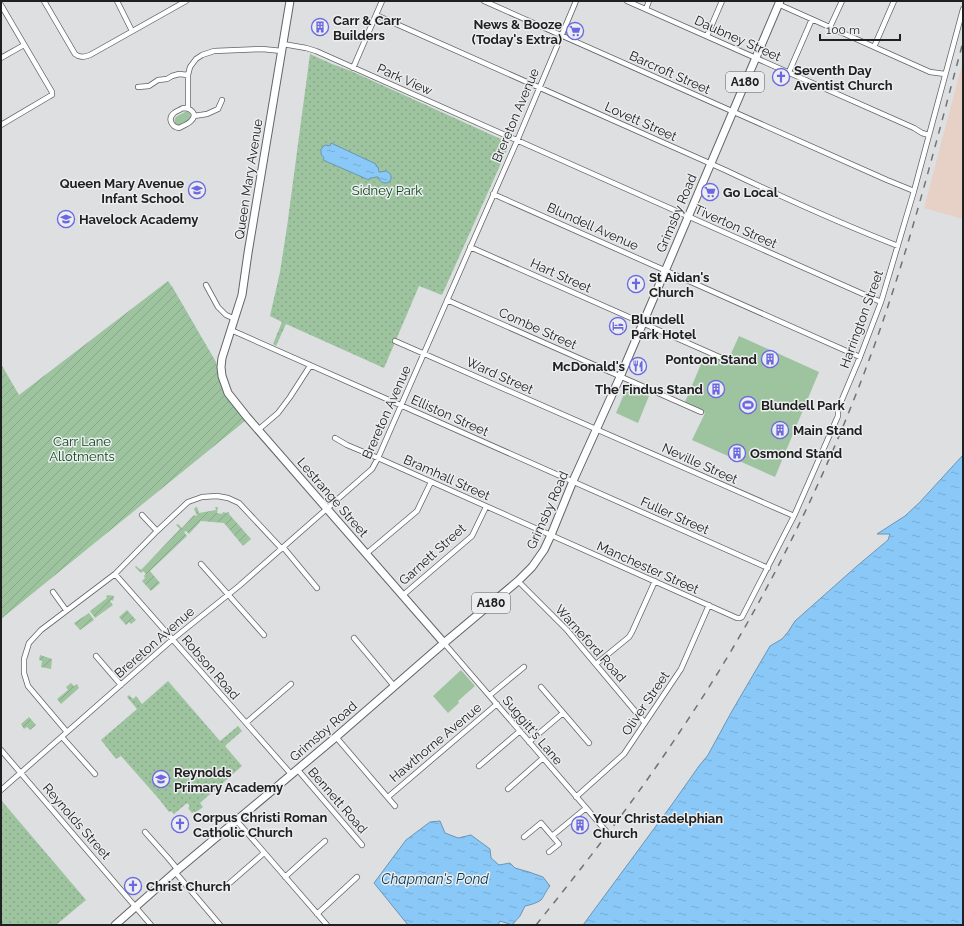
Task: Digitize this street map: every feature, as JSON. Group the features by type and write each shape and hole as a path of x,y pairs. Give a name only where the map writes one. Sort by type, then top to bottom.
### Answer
{"main road":[{"name":"Queen Mary Avenue","path":"222,358 242,295 290,1"},
{"name":"Grimsby Road","path":"115,925 176,871 336,737 518,581 532,567 544,550 551,535 779,3"},
{"name":"Lestrange Street","path":"222,358 222,376 228,393 258,430 444,643"}],"street":[{"path":"44,1 75,54 84,57 184,1"},
{"path":"116,1 132,31"},
{"path":"353,68 382,1"},
{"name":"Barcroft Street","path":"484,1 732,112 914,191"},
{"name":"Brereton Avenue","path":"1,790 173,639 282,548 372,469 494,194 576,1"},
{"name":"Daubney Street","path":"627,1 929,135"},
{"path":"646,9 649,1"},
{"path":"707,36 722,1"},
{"path":"830,27 842,1"},
{"path":"874,47 894,1"},
{"path":"779,3 930,72 945,74"},
{"path":"1,5 52,92 52,95 1,125"},
{"name":"Harrington Street","path":"737,618 742,617 794,516 838,416 838,409 881,302 914,191 963,9"},
{"name":"Lovett Street","path":"376,15 844,224 898,246"},
{"path":"789,72 812,19"},
{"path":"1,58 24,45"},
{"name":"Park View","path":"188,74 190,67 196,60 202,55 214,50 282,48 311,50 517,141"},
{"path":"138,86 149,86 158,80 167,79 179,74 188,74 188,108 194,116"},
{"path":"194,116 220,110 222,100"},
{"path":"188,108 183,108 173,114 171,119 173,126 179,128 190,122 194,116"},
{"name":"Tiverton Street","path":"517,141 881,302"},
{"name":"Blundell Avenue","path":"494,194 860,357"},
{"name":"Hart Street","path":"470,247 724,359"},
{"path":"206,285 218,307 226,315 235,319"},
{"name":"Combe Street","path":"447,300 701,412"},
{"name":"Elliston Street","path":"231,330 573,481"},
{"name":"Ward Street","path":"395,341 596,429"},
{"path":"258,430 278,413 310,366"},
{"name":"Neville Street","path":"596,429 794,516"},
{"name":"Bramhall Street","path":"335,438 347,445 551,535"},
{"name":"Fuller Street","path":"573,481 768,568"},
{"path":"366,554 417,511 431,482"},
{"path":"67,732 28,686 24,673 24,659 29,643 41,630 115,574 188,502 202,497 217,496 228,498 239,503 282,548 317,588"},
{"name":"Garnett Street","path":"402,596 472,536 486,507"},
{"path":"142,515 157,531"},
{"name":"Manchester Street","path":"551,535 737,618"},
{"path":"201,564 264,635"},
{"name":"Robson Road","path":"115,574 291,774"},
{"name":"Warneford Road","path":"518,581 567,630 645,723"},
{"path":"596,664 629,637 655,581"},
{"path":"53,592 66,610"},
{"name":"Oliver Street","path":"576,798 624,754 681,669 709,605"},
{"path":"354,638 394,686"},
{"name":"Suggitt's Lane","path":"444,643 606,832"},
{"path":"96,656 121,685"},
{"path":"490,695 524,667"},
{"path":"246,723 291,684"},
{"path":"541,687 589,743"},
{"name":"Hawthorne Avenue","path":"388,797 497,704"},
{"path":"529,742 563,713"},
{"path":"479,766 520,731"},
{"path":"62,736 95,774"},
{"path":"336,737 395,806"},
{"name":"Reynolds Street","path":"1,750 151,925"},
{"path":"508,789 543,758"},
{"name":"Bennett Road","path":"297,769 362,845"},
{"path":"552,836 586,808"},
{"path":"236,820 327,925"},
{"path":"524,837 541,823 559,844 549,852"},
{"path":"145,832 220,925"},
{"path":"285,877 325,841"},
{"path":"224,888 264,853"},
{"path":"317,914 357,877"}],"shaded area":[{"path":"963,61 963,219 924,208"}],"green space":[{"name":"Sidney Park","path":"310,54 503,140 506,142 508,148 442,295 419,286 384,368 286,324 276,346 273,344 282,322 270,316 280,272 287,227"},
{"path":"185,112 188,112 191,117 183,124 177,125 175,123 175,118"},
{"name":"Carr Lane Allotments","path":"168,281 216,362 224,391 245,421 1,619 1,364 19,395"},
{"name":"Blundell Park","path":"739,336 819,372 775,477 692,440 705,413 685,402 704,357 715,361 719,354 729,358"},
{"path":"627,387 649,396 638,423 616,413"},
{"path":"196,507 199,513 216,510 215,507 218,507 217,513 222,514 223,512 229,512 229,514 251,539 243,546 224,523 201,521 189,534 186,531 184,532 187,536 150,571 160,583 151,591 142,581 146,574 143,571 141,573 135,567 136,566 141,570 180,529 176,525 178,524 182,528 194,515 196,516 197,515 194,509"},
{"path":"106,596 114,596 113,601 110,601 113,605 95,618 90,611 107,598"},
{"path":"127,610 136,620 131,624 129,622 126,625 119,617"},
{"path":"89,613 94,620 80,630 74,623"},
{"path":"40,655 52,659 51,669 41,667 42,661 39,660"},
{"path":"461,670 475,686 458,701 459,703 448,713 433,696"},
{"name":"Reynolds Primary Academy","path":"168,681 220,741 238,726 242,731 225,746 242,766 200,803 203,807 195,813 192,813 188,808 190,806 187,803 174,814 171,811 169,812 121,756 116,759 101,740 137,709 127,697 129,695 133,699 136,696 142,704"},
{"path":"71,683 74,686 77,684 79,688 61,704 57,699 68,690 66,687"},
{"path":"29,717 36,725 30,730 27,727 24,729 21,724"},
{"path":"1,800 86,900 56,925 1,925"}],"water":[{"path":"331,143 376,164 379,172 386,171 390,174 391,179 387,183 381,181 378,177 370,178 369,180 323,160 324,158 321,154 321,149 325,145 330,146"},
{"path":"963,455 963,925 583,925 708,755 770,646 782,639 795,621 888,540 890,534 877,534 905,516 920,502"},
{"name":"Chapman's Pond","path":"440,821 445,833 458,838 471,835 490,849 491,858 499,865 510,863 515,868 543,877 550,886 542,899 525,906 520,916 512,925 500,921 498,925 408,925 374,883 406,840 430,822"}],"railway":[{"path":"536,925 592,855 662,758 736,643 787,548 832,451 872,352 910,237 963,42"}],"place":[{"name":"Carr & Carr Builders","path":"320,27"},
{"name":"News & Booze (Today's Extra)","path":"575,31"},
{"name":"Seventh Day Aventist Church","path":"781,77"},
{"name":"Queen Mary Avenue Infant School","path":"197,190"},
{"name":"Go Local","path":"710,192"},
{"name":"Havelock Academy","path":"66,219"},
{"name":"St Aidan's Church","path":"636,284"},
{"name":"Blundell Park Hotel","path":"618,326"},
{"name":"Pontoon Stand","path":"770,359"},
{"name":"McDonald's","path":"638,366"},
{"name":"The Findus Stand","path":"716,389"},
{"name":"Blundell Park","path":"748,405"},
{"name":"Main Stand","path":"780,430"},
{"name":"Osmond Stand","path":"737,453"},
{"name":"Reynolds Primary Academy","path":"161,779"},
{"name":"Corpus Christi Roman Catholic Church","path":"180,824"},
{"name":"Your Christadelphian Church","path":"580,825"},
{"name":"Christ Church","path":"133,886"}]}
